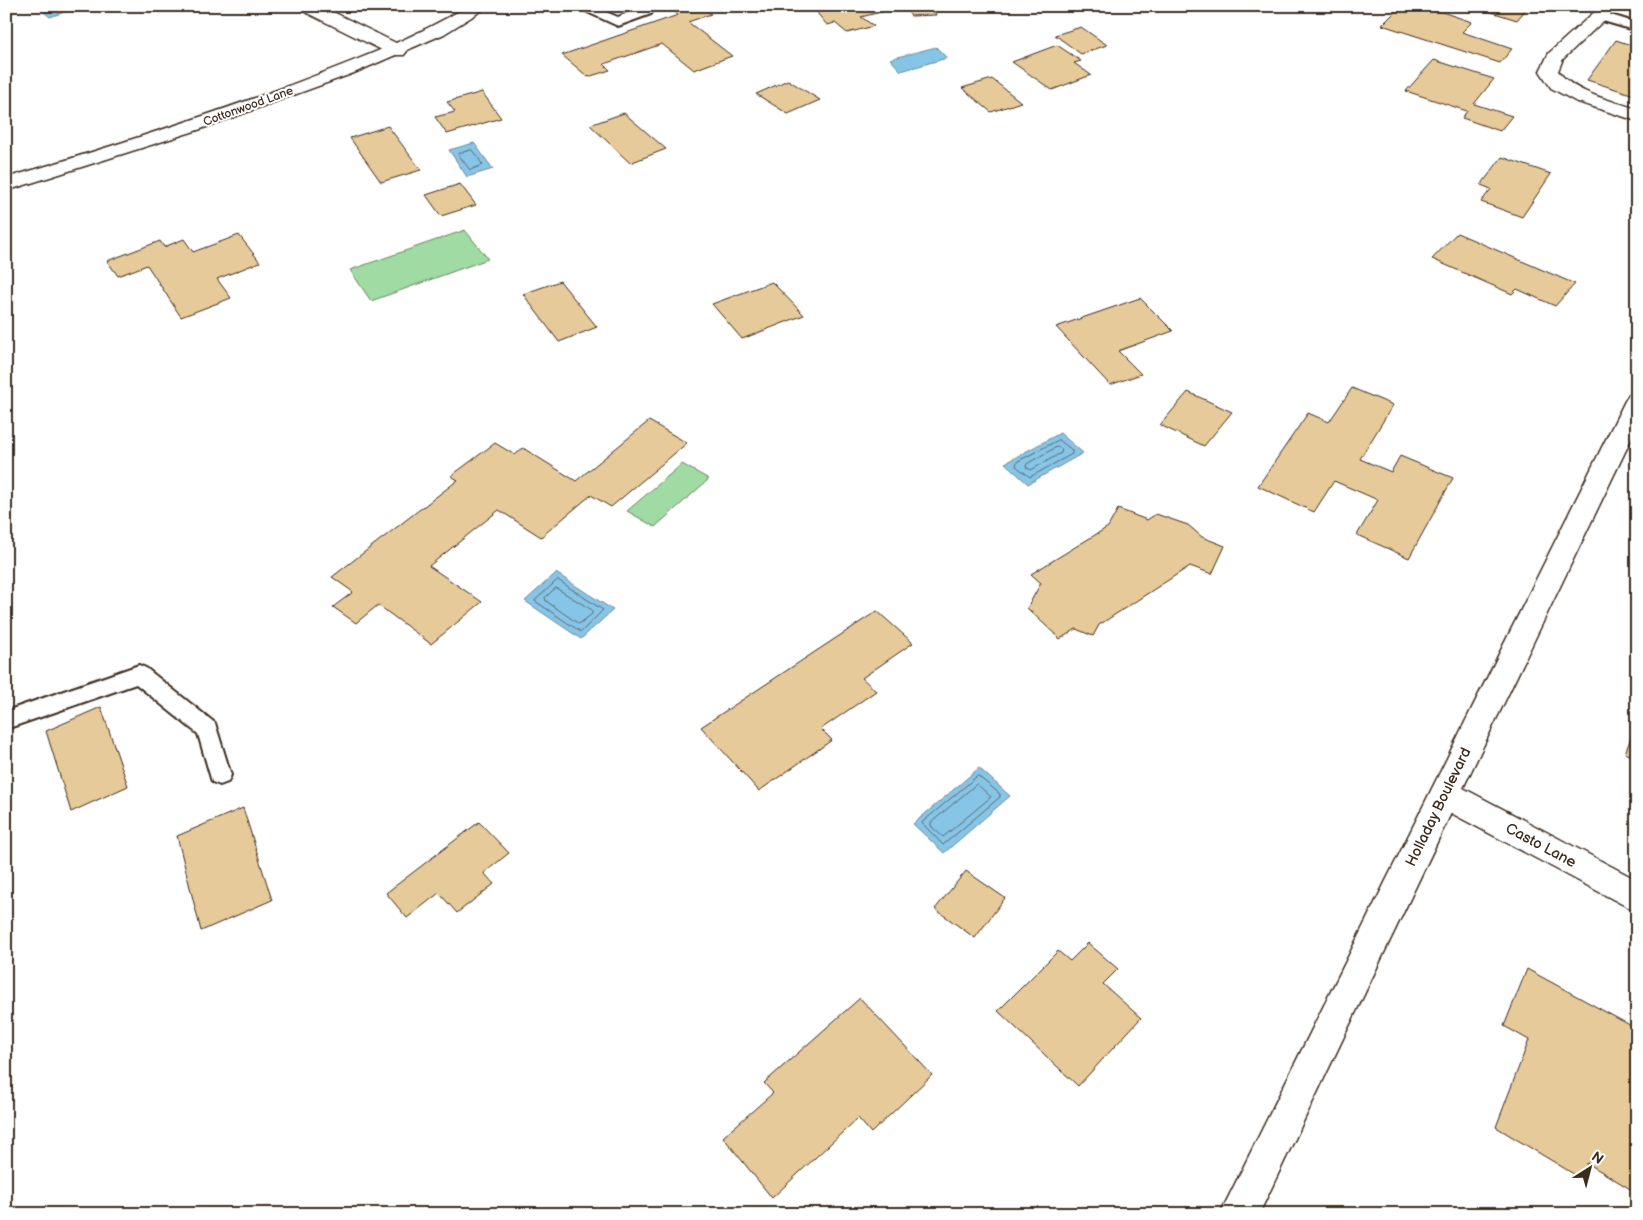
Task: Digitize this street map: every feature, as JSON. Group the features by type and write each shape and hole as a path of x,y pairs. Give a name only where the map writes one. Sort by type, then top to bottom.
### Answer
{"street":[{"path":"307,6 398,51"},
{"name":"Cottonwood Lane","path":"6,185 238,111 398,51 429,36 481,6"},
{"path":"1606,11 1555,57 1549,71 1558,84 1582,97 1637,115"},
{"name":"Holladay Boulevard","path":"1239,1214 1637,401"},
{"name":"Casto Lane","path":"1444,794 1637,897"}],"lane":[{"path":"580,6 618,22 647,11 650,6"},
{"path":"1606,11 1637,27"},
{"path":"6,720 139,674 207,729 220,775"}],"green space":[{"path":"465,230 488,259 371,301 350,270"},
{"path":"682,464 709,479 655,527 627,511"}],"water":[{"path":"36,6 69,6 73,9 50,17"},
{"path":"936,47 947,58 901,71 890,59"},
{"path":"474,143 493,169 467,177 449,150"},
{"path":"1060,433 1083,453 1028,484 1005,463"},
{"path":"556,573 613,610 581,639 525,601"},
{"path":"979,768 1010,796 944,853 913,824"}],"building":[{"path":"667,6 701,6 711,14 688,22 732,56 694,70 662,44 604,64 610,70 588,77 562,55 678,15"},
{"path":"787,6 818,6 793,12"},
{"path":"818,6 932,6 936,15 911,16 906,10 885,11 861,17 874,26 847,33 835,23 827,25 817,13 824,12"},
{"path":"1401,6 1424,6 1472,22 1462,32 1512,49 1500,63 1382,25"},
{"path":"1472,6 1529,6 1517,20"},
{"path":"1081,27 1107,45 1081,54 1055,35"},
{"path":"1616,40 1637,47 1637,96 1587,80"},
{"path":"1057,45 1081,61 1074,63 1091,75 1052,90 1012,62"},
{"path":"1434,60 1494,79 1474,104 1512,116 1500,131 1462,118 1467,111 1406,91"},
{"path":"992,79 1021,102 991,112 962,88"},
{"path":"788,80 820,100 788,114 756,94"},
{"path":"482,92 501,118 447,134 435,117 455,112 447,102"},
{"path":"624,113 666,149 630,163 590,125"},
{"path":"388,126 421,170 381,182 350,138"},
{"path":"1502,157 1551,174 1522,217 1481,202 1491,189 1481,185"},
{"path":"460,184 476,205 441,216 426,195"},
{"path":"1457,233 1575,284 1555,306 1517,289 1512,294 1432,259"},
{"path":"239,235 260,262 217,279 231,298 181,317 147,265 118,276 107,261 160,241 164,247 184,239 193,252"},
{"path":"560,281 597,327 559,342 523,294"},
{"path":"772,282 804,315 742,339 712,304"},
{"path":"1140,298 1173,331 1118,351 1141,374 1110,385 1056,327"},
{"path":"1352,388 1393,405 1360,459 1391,472 1400,456 1453,478 1409,558 1357,535 1378,500 1334,481 1314,512 1258,486 1308,413 1329,422"},
{"path":"1188,392 1232,412 1204,446 1160,425"},
{"path":"649,421 687,443 611,507 591,495 541,537 499,510 429,566 482,602 431,644 378,605 356,623 333,607 353,592 332,577 458,480 451,476 495,443 515,455 523,448 576,481"},
{"path":"1118,509 1147,520 1156,514 1188,525 1202,537 1225,546 1212,574 1190,566 1099,625 1093,636 1076,629 1060,639 1027,608 1041,583 1031,574 1108,527"},
{"path":"877,611 913,643 862,678 876,691 821,729 832,740 759,791 701,727"},
{"path":"101,707 128,786 71,812 46,731"},
{"path":"1637,722 1637,758 1625,753"},
{"path":"243,808 272,900 201,931 177,836"},
{"path":"479,822 509,853 484,873 494,884 457,913 439,893 407,918 386,893"},
{"path":"966,871 1005,898 975,938 935,909"},
{"path":"1088,943 1118,969 1103,984 1141,1018 1078,1086 998,1011 1058,951 1070,961"},
{"path":"1527,969 1637,1029 1637,1193 1587,1163 1582,1179 1496,1127 1529,1040 1504,1026"},
{"path":"860,998 932,1075 871,1133 858,1118 772,1198 723,1137 773,1093 764,1083"}]}
